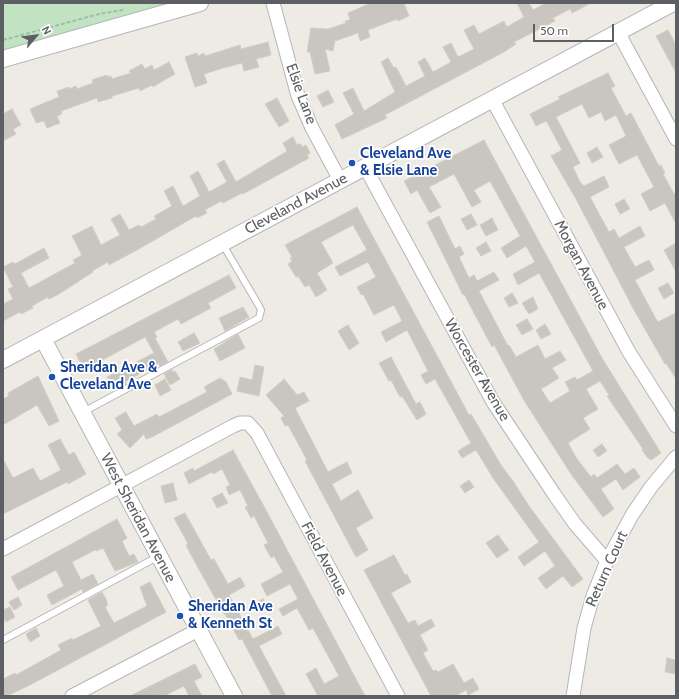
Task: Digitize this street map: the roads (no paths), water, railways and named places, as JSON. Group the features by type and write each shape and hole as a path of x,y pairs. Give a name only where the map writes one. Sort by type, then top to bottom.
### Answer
{"street":[{"path":"3,59 200,3"},
{"name":"Elsie Lane","path":"273,3 298,96 312,128 340,180"},
{"name":"Cleveland Avenue","path":"3,360 673,3"},
{"path":"618,32 676,139"},
{"name":"Morgan Avenue","path":"492,99 625,345 676,426"},
{"name":"Worcester Avenue","path":"365,167 493,402 575,524 607,561"},
{"name":"West Sheridan Avenue","path":"42,339 234,696"},
{"name":"Field Avenue","path":"121,486 233,426 240,423 248,424 257,433 398,696"},
{"name":"Return Court","path":"573,696 584,628 593,596 607,561 632,515 651,487 676,457"},
{"path":"3,549 121,486"},
{"path":"72,696 198,630"}],"lane":[{"path":"82,413 259,318 261,310 222,243"},
{"path":"3,640 159,556"}],"place":[{"name":"Cleveland Ave & Elsie Lane","path":"352,163"},
{"name":"Sheridan Ave & Cleveland Ave","path":"52,377"},
{"name":"Sheridan Ave & Kenneth St","path":"180,616"}]}
